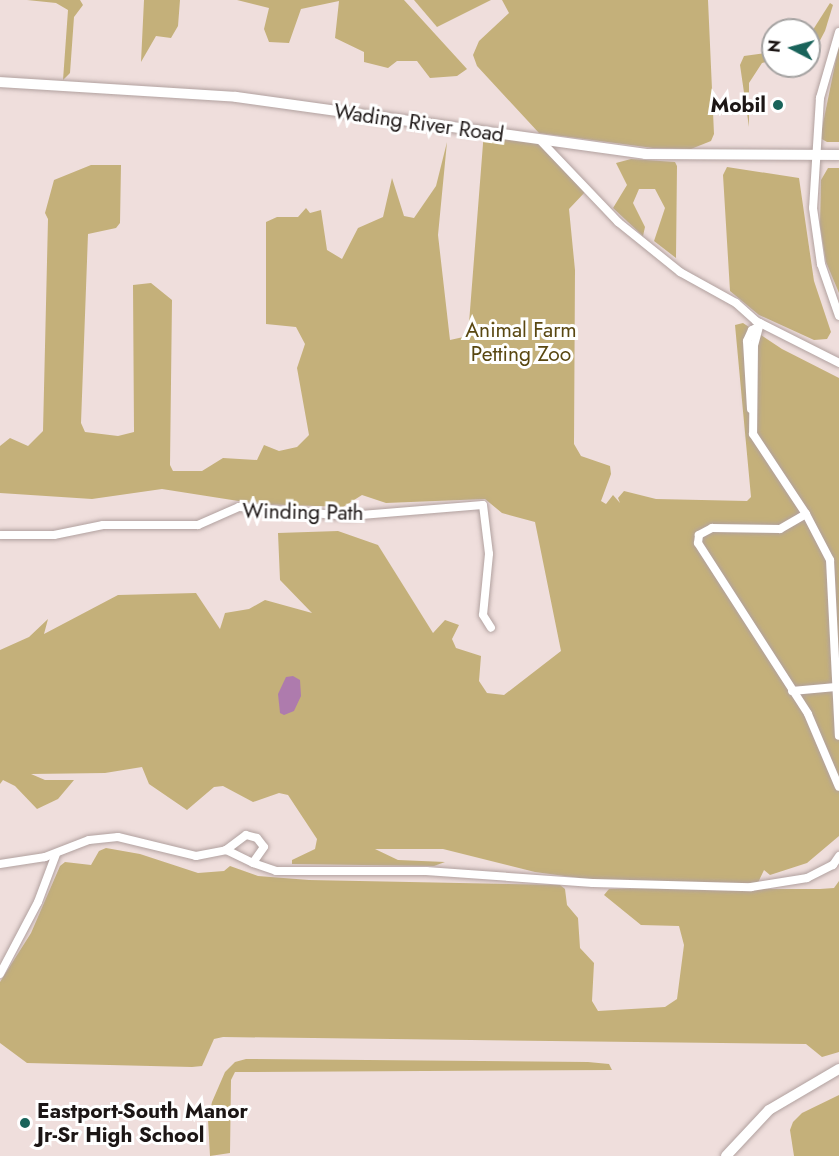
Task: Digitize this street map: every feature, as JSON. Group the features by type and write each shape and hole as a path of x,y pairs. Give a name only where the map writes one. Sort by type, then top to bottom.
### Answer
{"main road":[{"name":"Wading River Road","path":"0,82 177,90 645,154 839,155"},
{"path":"726,1156 769,1110 839,1069"}],"street":[{"path":"839,32 822,83 815,155 816,241 839,316"},
{"path":"539,139 618,222 680,272 736,303 759,325 839,363"},
{"path":"759,325 752,330 747,341 751,370 753,434 806,514 830,560 839,736"},
{"name":"Winding Path","path":"0,535 54,535 104,525 198,525 239,507 349,516 483,505 489,554 483,615 491,628"},
{"path":"806,514 780,529 712,528 699,535 698,543 820,737 839,787"},
{"path":"792,691 836,687"},
{"path":"0,864 56,854 89,840 118,837 196,856 226,850 246,835 258,838 264,848 253,863"},
{"path":"226,850 276,871 426,871 593,883 752,887 807,878 833,865 839,856"},
{"path":"0,974 38,902 56,854"}],"green space":[{"path":"27,0 80,0 83,5 74,17 70,73 63,80 68,10 56,3"},
{"path":"144,0 180,0 178,26 171,38 156,36 141,62"},
{"path":"237,0 404,0 467,69 457,76 430,78 417,61 397,61 388,68 364,62 364,52 335,38 339,1 301,9 289,43 269,42 264,29 269,8"},
{"path":"414,0 491,0 437,27"},
{"path":"502,0 708,0 714,134 711,141 691,149 653,148 539,133 477,66 473,55 479,41 509,13"},
{"path":"830,3 833,5 821,38 821,18"},
{"path":"839,45 839,142 827,142 820,138"},
{"path":"761,54 761,65 749,83 749,127 740,65 744,56"},
{"name":"Animal Farm Petting Zoo","path":"484,131 538,138 586,191 569,209 575,270 574,444 581,456 610,466 611,474 601,501 606,504 613,495 620,503 618,498 624,491 656,499 747,501 751,497 735,325 743,323 782,349 839,378 839,836 807,863 770,875 764,870 755,889 834,888 839,881 839,1052 822,1057 806,1044 223,1037 214,1039 202,1066 27,1063 0,1043 0,982 31,933 60,866 65,862 91,865 99,851 106,848 140,854 198,873 224,871 230,866 258,876 309,880 560,885 565,889 567,905 578,918 580,948 594,963 592,1001 598,1011 665,1007 677,999 684,945 679,926 641,925 604,895 609,889 653,888 535,872 443,849 375,849 398,860 445,862 434,866 292,864 292,860 315,849 317,839 288,795 279,793 253,802 223,786 214,787 187,810 149,784 142,767 105,773 31,774 45,780 74,780 58,799 37,809 15,786 3,780 0,784 0,650 29,637 48,619 44,634 118,595 196,593 220,629 225,613 249,609 265,600 312,613 280,580 278,533 338,531 378,545 433,633 445,620 459,625 452,639 456,648 481,656 479,681 487,693 504,695 561,651 535,522 502,513 485,499 386,503 362,495 343,507 258,504 162,489 92,499 0,493 0,446 10,438 28,446 43,431 48,219 45,213 54,180 91,165 121,165 120,223 116,228 88,234 81,423 85,432 118,436 134,432 133,285 151,283 172,300 170,465 173,471 202,471 223,458 257,460 264,445 279,451 297,447 309,435 297,368 305,344 296,327 266,324 266,222 277,217 298,217 306,208 310,213 321,210 327,250 342,259 358,228 383,217 392,178 404,216 414,218 436,186 447,142 438,235 450,340 468,336"},
{"path":"631,159 675,162 677,166 676,258 654,241 665,208 655,189 639,189 633,203 645,227 643,236 613,208 627,185 616,163"},
{"path":"727,167 799,178 814,281 831,332 827,339 814,340 759,315 730,291 723,175"},
{"path":"828,168 839,168 839,293 826,262 820,225 821,180"},
{"path":"246,1059 588,1062 609,1064 612,1070 235,1072 231,1080 230,1153 210,1156 208,1120 212,1102 225,1072 235,1062"},
{"path":"839,1095 839,1156 794,1156 790,1130 793,1122 802,1113"}],"shaded area":[{"path":"293,676 300,680 301,696 294,711 284,715 280,713 278,694 286,677"}],"place":[{"name":"Mobil","path":"778,105"},
{"name":"Eastport-South Manor Jr-Sr High School","path":"25,1123"}]}
